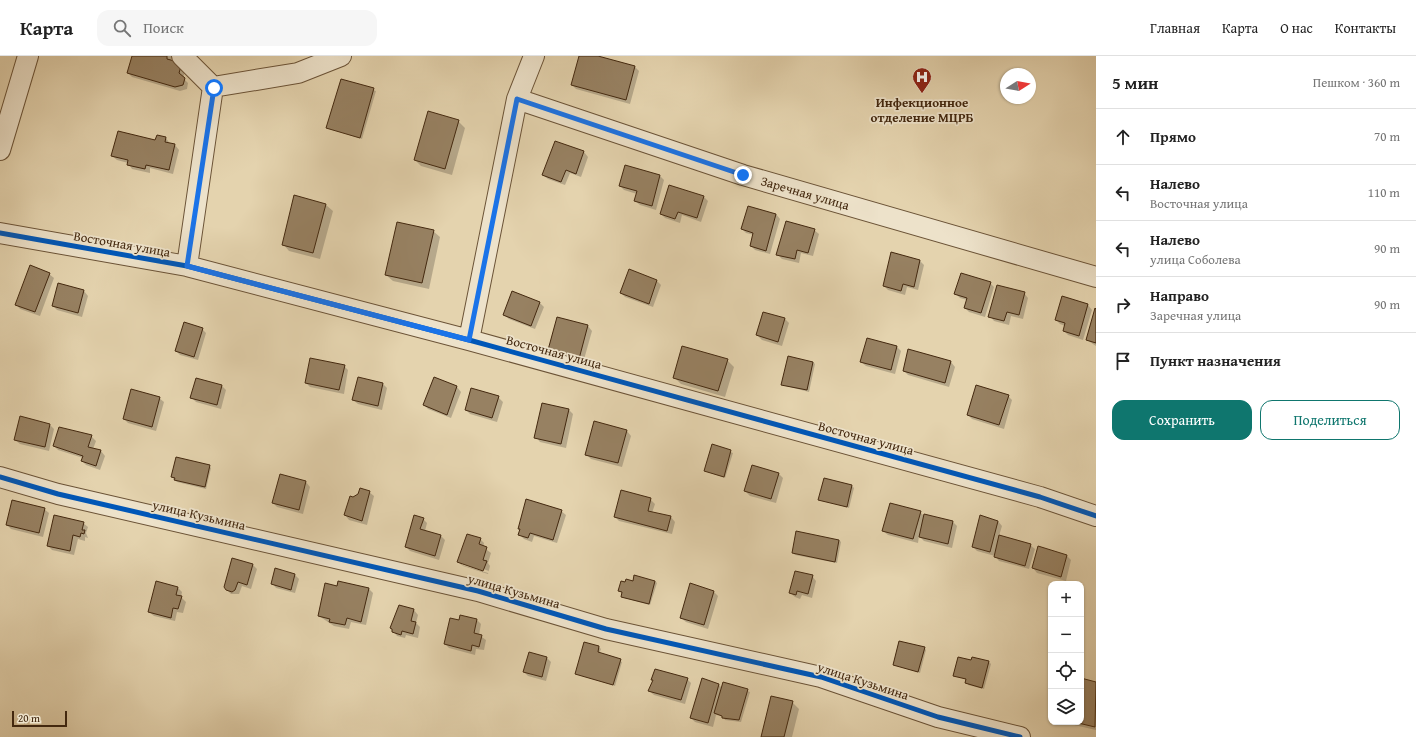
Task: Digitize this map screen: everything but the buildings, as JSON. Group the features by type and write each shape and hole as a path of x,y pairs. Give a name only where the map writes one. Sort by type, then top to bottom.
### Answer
{"street":[{"path":"0,150 28,56"},
{"path":"182,56 214,88"},
{"path":"214,88 298,73 341,56"},
{"path":"469,340 517,99 534,56"},
{"path":"187,266 214,88"},
{"name":"Заречная улица","path":"517,99 743,175 1096,277"},
{"name":"Восточная улица","path":"0,233 187,266 469,340 1032,495 1096,516"},
{"name":"улица Кузьмина","path":"0,477 58,494 478,591 606,629 821,678 938,717 1020,737"}],"cycle path":[{"path":"0,233 187,266 469,340 1040,497 1096,516"},
{"path":"0,477 58,494 478,591 606,629 821,677 938,717 1020,737"}],"place":[{"name":"Инфекционное отделение МЦРБ","path":"922,94"}],"route":[{"path":"214,88 187,266 469,340 517,99 743,175"}]}
